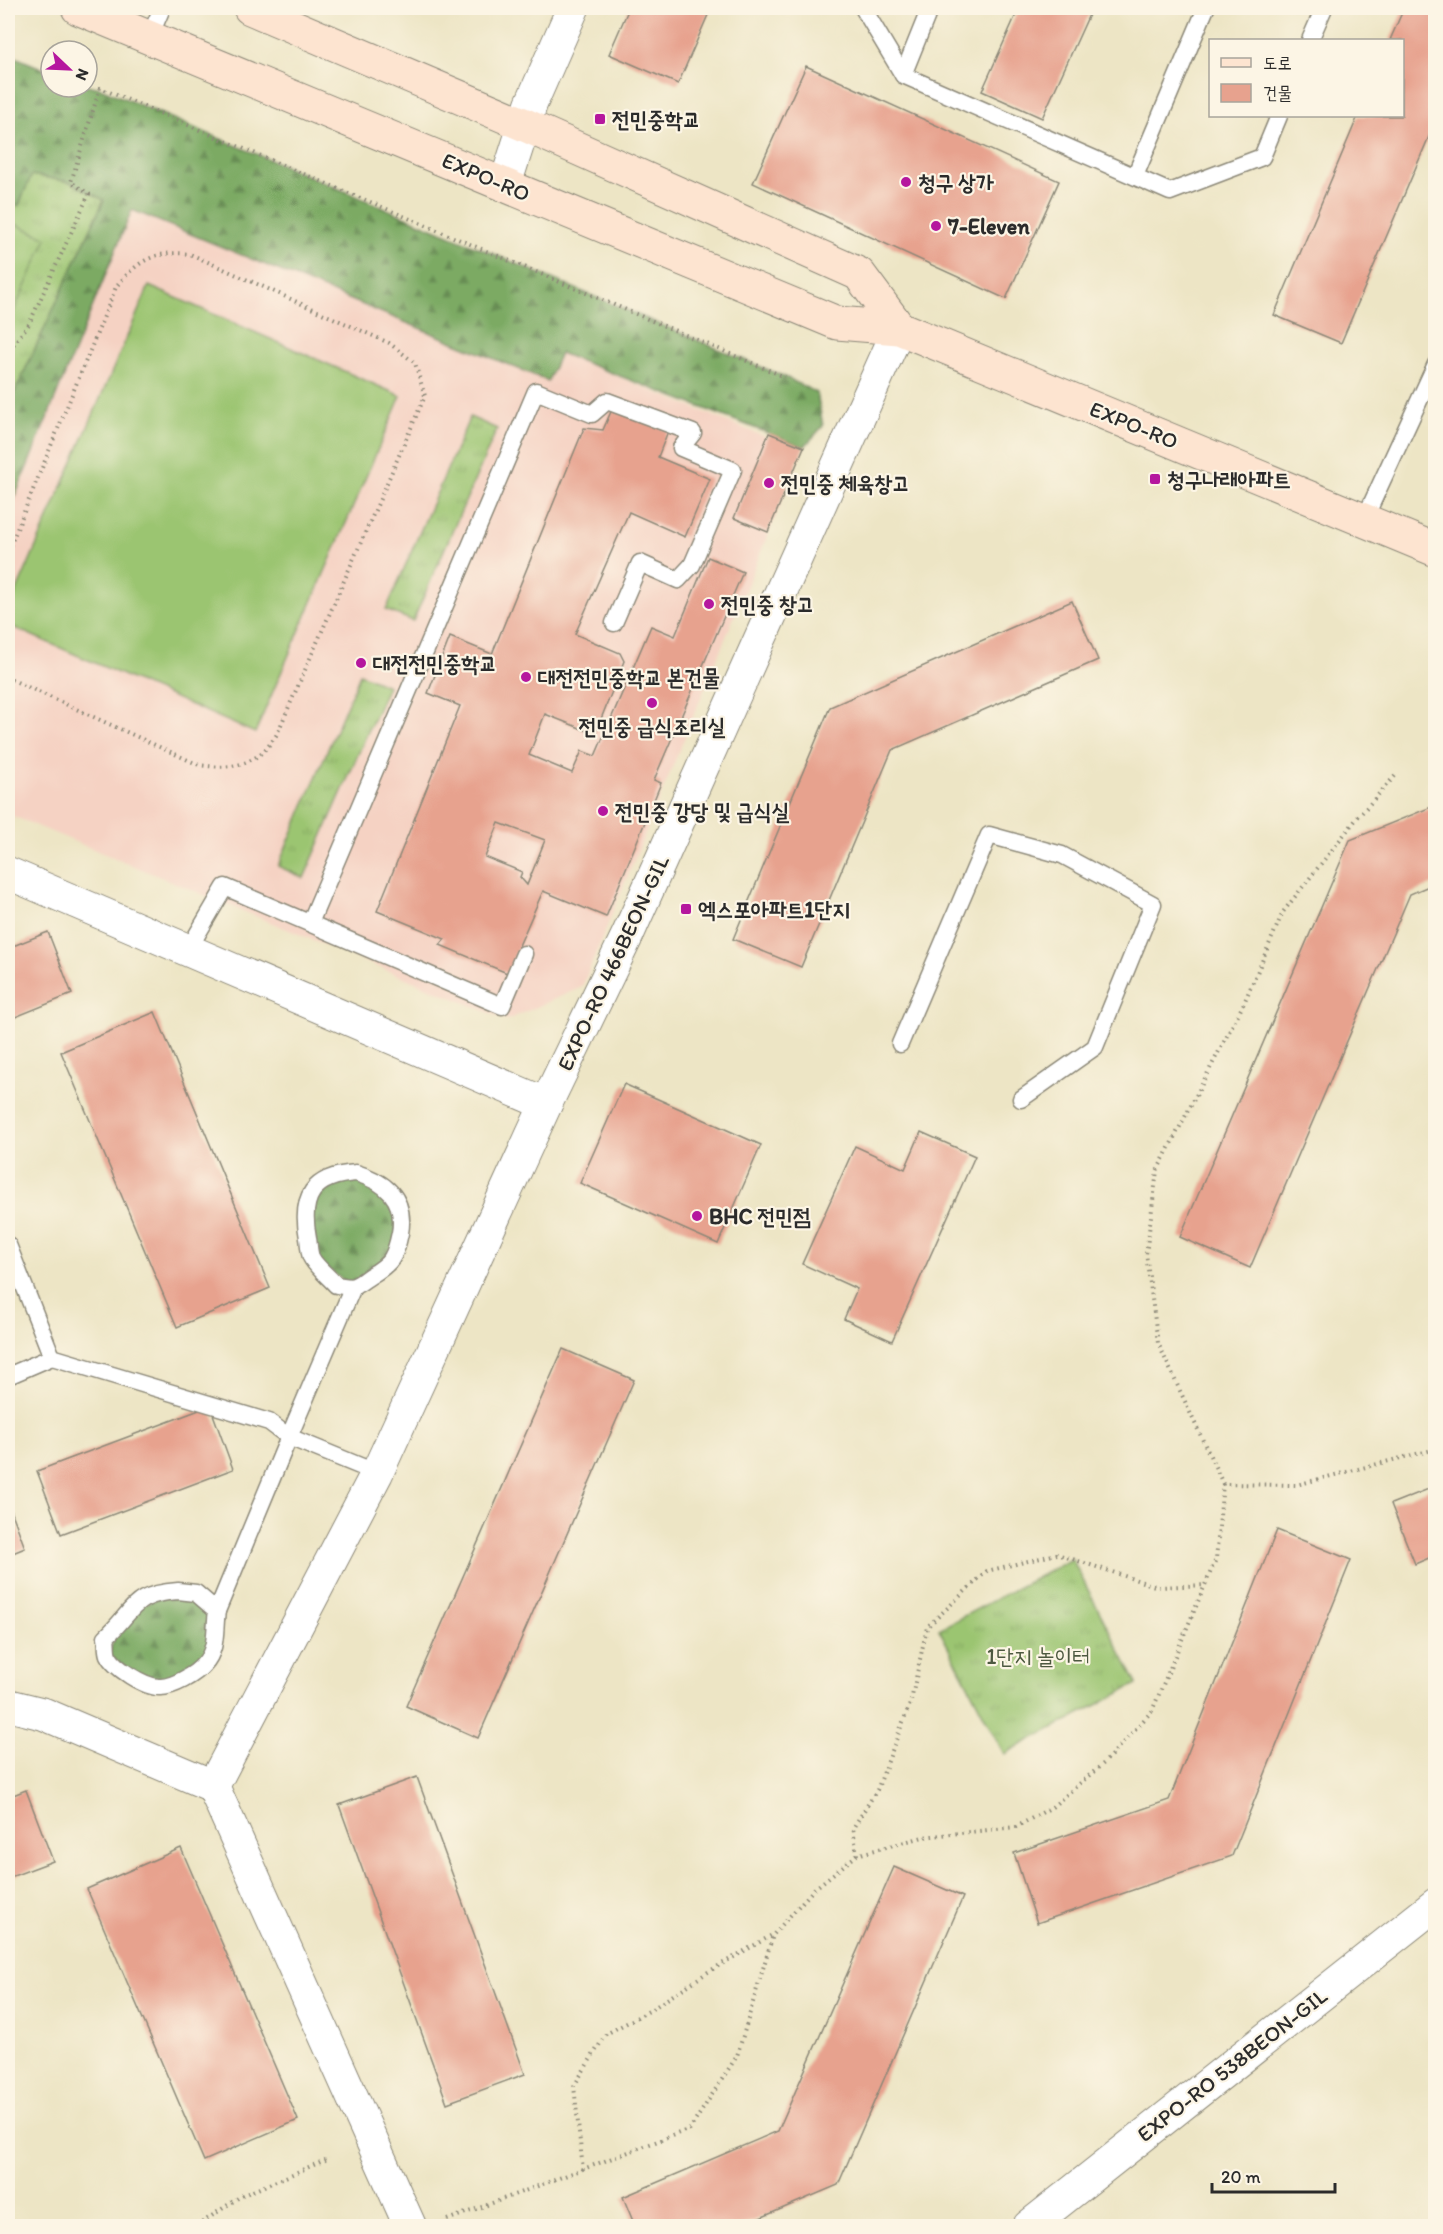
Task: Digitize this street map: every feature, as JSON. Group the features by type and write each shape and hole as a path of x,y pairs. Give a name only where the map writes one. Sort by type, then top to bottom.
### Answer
{"main road":[{"name":"EXPO-RO","path":"78,8 156,22 505,185 837,323 899,328 1436,550"},
{"path":"250,8 525,125 859,274 899,328"}],"street":[{"path":"505,185 531,104 573,8"},
{"name":"EXPO-RO 466BEON-GIL","path":"213,1786 377,1473 546,1104 633,923 899,328"},
{"path":"8,873 546,1104"},
{"path":"8,1705 44,1714 213,1786 424,2225"},
{"name":"EXPO-RO 538BEON-GIL","path":"1029,2226 1436,1904"}],"lane":[{"path":"863,8 903,75 1170,192 1262,157 1279,117"},
{"path":"903,75 930,8"},
{"path":"1135,176 1206,8"},
{"path":"1310,39 1324,8"},
{"path":"1364,520 1436,364"},
{"path":"310,923 536,390 592,414 607,401 693,433 681,448 733,470 692,565 678,580 640,563 614,622"},
{"path":"900,1044 989,835 1062,855 1153,904 1095,1047 1021,1099"},
{"path":"188,950 225,887 502,1006 524,954"},
{"path":"217,1611 196,1593 169,1592 145,1597 133,1605 106,1637 108,1656 123,1671 143,1683 160,1688 186,1677 205,1664 213,1649 217,1611 353,1287 384,1268 396,1254 403,1219 398,1202 387,1187 372,1178 356,1173 339,1174 322,1181 310,1193 305,1209 311,1257 336,1285 353,1287"},
{"path":"8,1245 52,1357"},
{"path":"8,1376 52,1357 269,1422 289,1437 377,1473"}],"path":[{"path":"8,343 13,345 29,324 88,194 71,183 100,88 785,377"},
{"path":"8,551 116,287 141,261 171,252 190,254 388,343 415,363 425,396 277,734 266,751 241,764 221,768 199,765 8,678"},
{"path":"583,2170 574,2086 606,2034 649,2011 708,1972 773,1935 813,1889 857,1855 923,1837 1016,1827 1052,1807 1104,1763 1152,1711 1216,1559 1223,1484 1158,1343 1146,1254 1157,1171 1244,1003 1283,912 1358,817 1395,776"},
{"path":"1223,1484 1296,1485 1436,1449"},
{"path":"857,1855 853,1828 877,1790 907,1712 927,1627 987,1571 1057,1554 1158,1587 1205,1585"},
{"path":"424,2225 690,2130 737,2056 773,1935"},
{"path":"197,2226 241,2196 330,2157"}],"shaded area":[{"name":"대전전민중학교","path":"132,210 548,381 560,353 802,452 582,987 507,1020 8,814 8,511"}],"green space":[{"path":"8,54 39,67 39,99 99,99 100,88 785,377 817,393 823,426 804,447 560,353 548,381 132,210 8,514 8,407 104,200 71,182 32,175 18,206 8,202"},
{"path":"31,175 71,182 104,200 8,407 8,202 19,205"},
{"path":"8,221 47,238 8,324"},
{"path":"149,286 401,396 255,733 8,625 8,611"},
{"path":"470,417 497,429 413,621 386,610"},
{"path":"360,674 388,686 304,878 278,866"},
{"path":"356,1173 398,1202 396,1254 353,1287 311,1257 310,1193"},
{"name":"1단지 놀이터","path":"1072,1559 1137,1684 1004,1754 939,1629"},
{"path":"178,1591 217,1611 213,1649 160,1688 108,1656 119,1627 131,1611 149,1601"}],"building":[{"path":"629,8 711,8 678,84 609,54"},
{"path":"1019,8 1092,8 1042,118 982,91"},
{"path":"1404,8 1436,8 1436,120 1341,343 1274,315 1358,117 1404,117 1404,39 1390,39"},
{"name":"청구 상가","path":"806,66 1059,181 1006,299 753,183"},
{"name":"대전전민중학교 본건물","path":"613,407 668,431 658,457 710,479 685,537 629,512 575,634 620,653 624,661 595,734 545,714 529,755 572,773 582,751 595,756 651,626 675,636 708,557 743,572 654,780 661,783 606,917 543,891 507,973 440,945 445,939 377,911 460,706 428,693 450,637 492,654 584,428 603,430","holes":["499,823 545,840 527,885 520,877 522,872 485,857"]},
{"name":"전민중 체육창고","path":"769,433 804,447 768,532 734,518"},
{"path":"1072,601 1098,660 892,750 801,967 733,939 830,707"},
{"path":"1436,805 1436,883 1410,894 1250,1268 1180,1237 1350,840"},
{"path":"48,932 72,994 8,1020 8,948"},
{"path":"155,1012 270,1288 177,1327 61,1052"},
{"path":"624,1084 761,1145 718,1244 580,1183"},
{"path":"921,1132 975,1156 892,1341 844,1319 857,1289 802,1264 855,1146 905,1169"},
{"path":"563,1349 634,1380 478,1738 406,1706"},
{"path":"210,1406 233,1469 61,1534 37,1471"},
{"path":"1436,1486 1436,1555 1415,1564 1391,1504"},
{"path":"8,1502 25,1548 8,1555"},
{"path":"1277,1530 1351,1560 1232,1856 1037,1923 1014,1853 1169,1800"},
{"path":"417,1777 525,2074 447,2103 339,1805"},
{"path":"26,1790 53,1861 8,1878 8,1797"},
{"path":"181,1848 298,2120 204,2161 87,1889"},
{"path":"894,1867 963,1897 838,2185 741,2226 635,2226 623,2197 778,2131"}],"place":[{"name":"전민중학교","path":"600,119"},
{"name":"청구 상가","path":"906,182"},
{"name":"7-Eleven","path":"936,226"},
{"name":"청구나래아파트","path":"1155,479"},
{"name":"전민중 체육창고","path":"769,483"},
{"name":"전민중 창고","path":"709,604"},
{"name":"대전전민중학교","path":"361,663"},
{"name":"대전전민중학교 본건물","path":"526,677"},
{"name":"전민중 급식조리실","path":"652,703"},
{"name":"전민중 강당 및 급식실","path":"603,811"},
{"name":"엑스포아파트1단지","path":"686,909"},
{"name":"BHC 전민점","path":"697,1216"}]}
